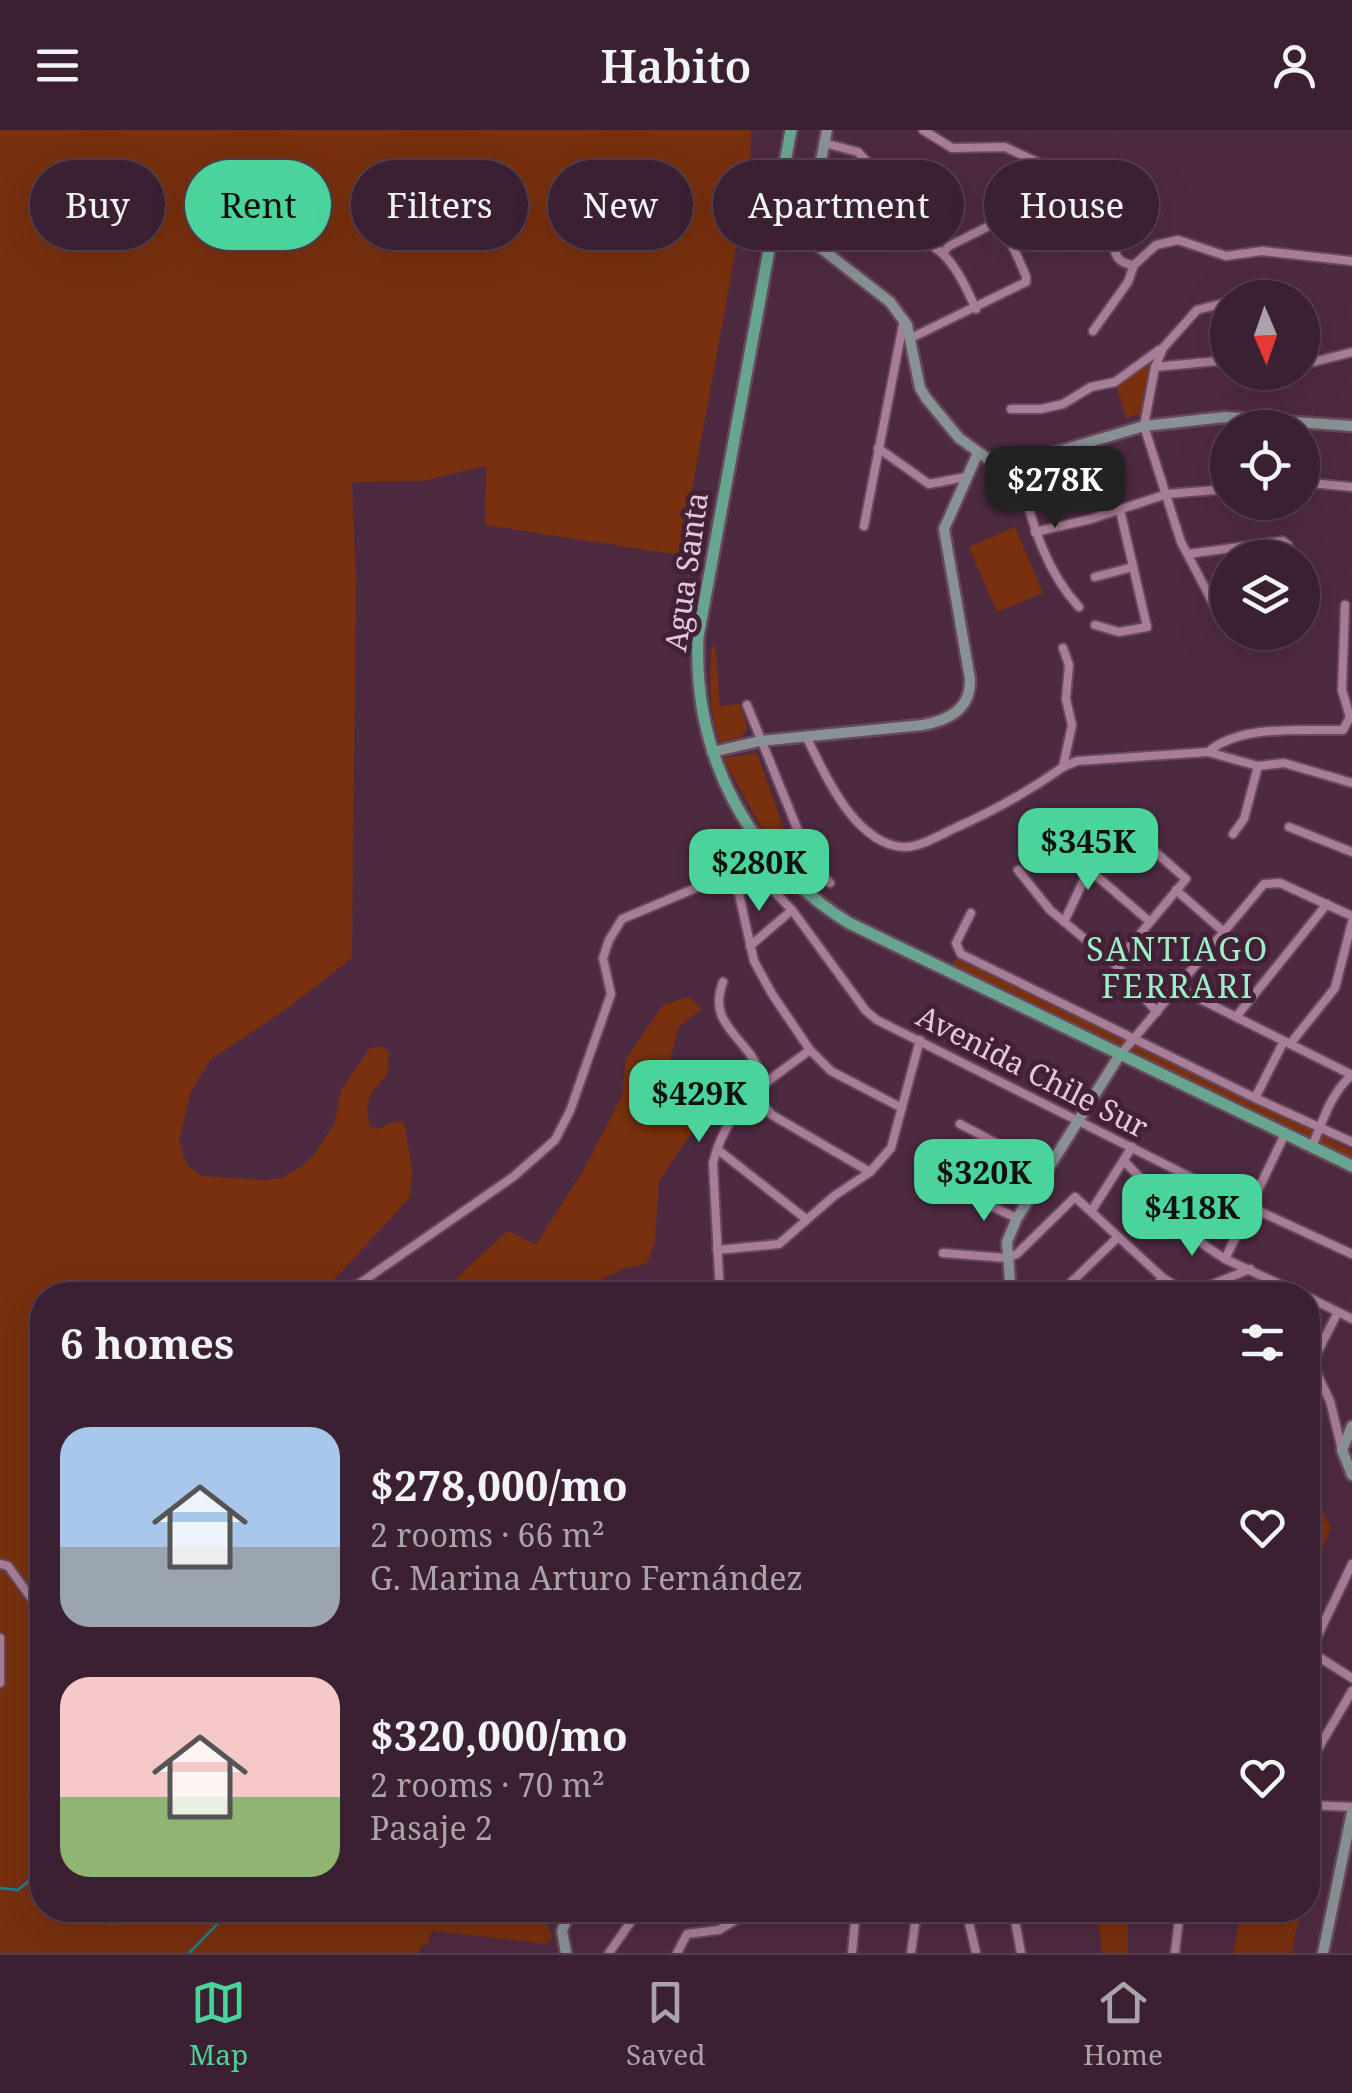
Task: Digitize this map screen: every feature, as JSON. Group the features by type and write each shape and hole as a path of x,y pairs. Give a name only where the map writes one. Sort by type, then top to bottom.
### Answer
{"main road":[{"name":"Agua Santa","path":"787,160 791,130"},
{"name":"Agua Santa","path":"773,250 700,618 698,680 712,752 728,795 760,846 802,890 836,914 946,972 1352,1166"}],"street":[{"path":"820,160 827,130"},
{"path":"924,130 952,148 1005,147 1111,197 1117,207 1115,255 1125,264 1134,265"},
{"path":"824,143 858,152 881,177 881,202 863,230 867,242 879,245 914,239 942,253 958,270 976,309"},
{"path":"911,338 1020,288 1027,280 1005,224 994,221 942,253"},
{"path":"1093,332 1128,282 1134,265 1156,246 1178,240 1226,256 1262,251 1352,261"},
{"path":"823,250 882,295 904,320 920,388 926,398 940,418 978,455 998,462 1016,464 1144,426 1225,417 1352,426"},
{"path":"1011,409 1058,406 1091,388 1115,382 1163,348 1197,310 1210,307"},
{"path":"864,526 904,320"},
{"path":"1163,348 1155,367 1144,426 1188,554 1210,597"},
{"path":"1320,360 1352,352"},
{"path":"1155,367 1210,362"},
{"path":"878,448 929,484 966,476"},
{"path":"712,752 760,741 940,722 956,712 970,690 944,529 978,455"},
{"path":"1016,464 1035,532 1060,587 1079,607"},
{"path":"1320,484 1352,487"},
{"path":"1035,532 1166,494 1210,490"},
{"path":"1096,626 1119,632 1147,627 1120,510"},
{"path":"1188,554 1210,551"},
{"path":"1095,577 1134,567"},
{"path":"1208,752 1222,739 1267,732 1344,730 1350,717 1342,690 1345,605"},
{"path":"1063,648 1069,665 1066,699 1072,725 1063,767"},
{"path":"747,706 812,864 830,884"},
{"path":"806,736 852,816 881,841 908,848 989,813 1077,760 1208,752 1258,766 1284,762 1352,783"},
{"path":"1233,834 1244,819 1258,766"},
{"path":"1115,964 1186,879 1124,825"},
{"path":"1289,827 1352,852"},
{"path":"1051,837 1150,921"},
{"path":"362,1282 513,1176 555,1140 570,1111 611,994 604,958 608,940 622,919 734,872 760,846"},
{"name":"Avenida Chile Sur","path":"746,862 792,910 866,1011 1250,1207 1352,1254"},
{"path":"1064,922 1089,869"},
{"path":"1018,870 1050,910 1115,964 1157,1012"},
{"path":"734,872 750,946 772,994 810,1050 830,1071 902,1108"},
{"path":"1009,1282 1007,1242 1017,1218 1119,1056 1264,884 1280,883 1352,919 1335,988 1287,1042 1255,1098"},
{"path":"1176,890 1224,932"},
{"path":"1236,1017 1327,904"},
{"path":"750,946 792,910"},
{"path":"971,913 956,943 961,954 1352,1142"},
{"path":"946,972 961,954"},
{"path":"723,982 718,1003 722,1021 752,1056 764,1084"},
{"path":"1178,988 1352,1075 1342,1084 1312,1147"},
{"path":"717,1250 778,1244 806,1218 870,1172 891,1148 920,1040"},
{"path":"720,1282 713,1163 717,1149 730,1120 752,1093 810,1050"},
{"path":"752,1093 772,1115 870,1172"},
{"path":"960,1124 1047,1170"},
{"path":"1225,1259 1285,1134"},
{"path":"1092,1210 1132,1147"},
{"path":"717,1149 806,1218"},
{"path":"1125,1162 1204,1245 1276,1282"},
{"path":"967,1195 1017,1218"},
{"path":"942,1253 1006,1258 1024,1250 1075,1197 1170,1282"},
{"path":"1072,1282 1118,1238"},
{"path":"1218,1282 1250,1269"},
{"path":"1159,1282 1163,1278"},
{"path":"1320,1303 1352,1319"},
{"path":"1320,1344 1338,1312"},
{"path":"1320,1382 1330,1401 1352,1474"},
{"path":"1342,1450 1352,1426"},
{"path":"0,1564 8,1566 30,1596"},
{"path":"1320,1631 1352,1564"},
{"path":"0,1638 0,1683"},
{"path":"1320,1660 1352,1678"},
{"path":"1320,1746 1352,1691"},
{"path":"1320,1806 1352,1809 1323,1953"},
{"path":"566,1922 562,1932 566,1953"},
{"path":"609,1953 631,1922"},
{"path":"676,1953 687,1934 719,1930 732,1922"},
{"path":"852,1953 855,1922"},
{"path":"911,1953 915,1922"},
{"path":"969,1922 976,1953"},
{"path":"1016,1922 1022,1953"},
{"path":"1175,1953 1179,1922"}],"shaded area":[{"path":"0,130 751,130 750,160 713,160 713,250 736,250 680,555 485,525 486,466 422,481 352,482 356,582 352,958 288,1008 211,1059 191,1091 179,1140 186,1164 201,1176 283,1178 314,1155 334,1125 341,1090 370,1048 382,1046 389,1053 387,1075 370,1098 368,1117 370,1126 379,1129 404,1122 412,1169 410,1197 332,1282 30,1282 30,1922 545,1922 553,1935 547,1944 433,1931 430,1943 418,1953 0,1953"},
{"path":"1154,358 1143,413 1126,418 1116,384"},
{"path":"1015,527 1043,593 997,612 969,547"},
{"path":"715,646 720,706 740,704 747,727 742,737 720,742 711,695 710,670"},
{"path":"757,753 791,849 818,889 772,847 723,758"},
{"path":"957,959 1352,1150 1352,1165 944,972"},
{"path":"689,997 702,1009 679,1026 670,1059 716,1096 659,1181 655,1241 647,1264 625,1268 596,1282 452,1282 508,1231 536,1245 583,1171 622,1096 626,1059 663,1005"},
{"path":"1320,1505 1331,1528 1320,1556"},
{"path":"1098,1922 1128,1922 1128,1953 1102,1953"},
{"path":"1239,1922 1298,1922 1292,1953 1233,1953"}],"waterway":[{"path":"30,1785 30,1810"},
{"path":"0,1888 18,1890 30,1880"},
{"path":"189,1953 219,1922"}],"district":[{"name":"SANTIAGO FERRARI","path":"1178,968"}]}
